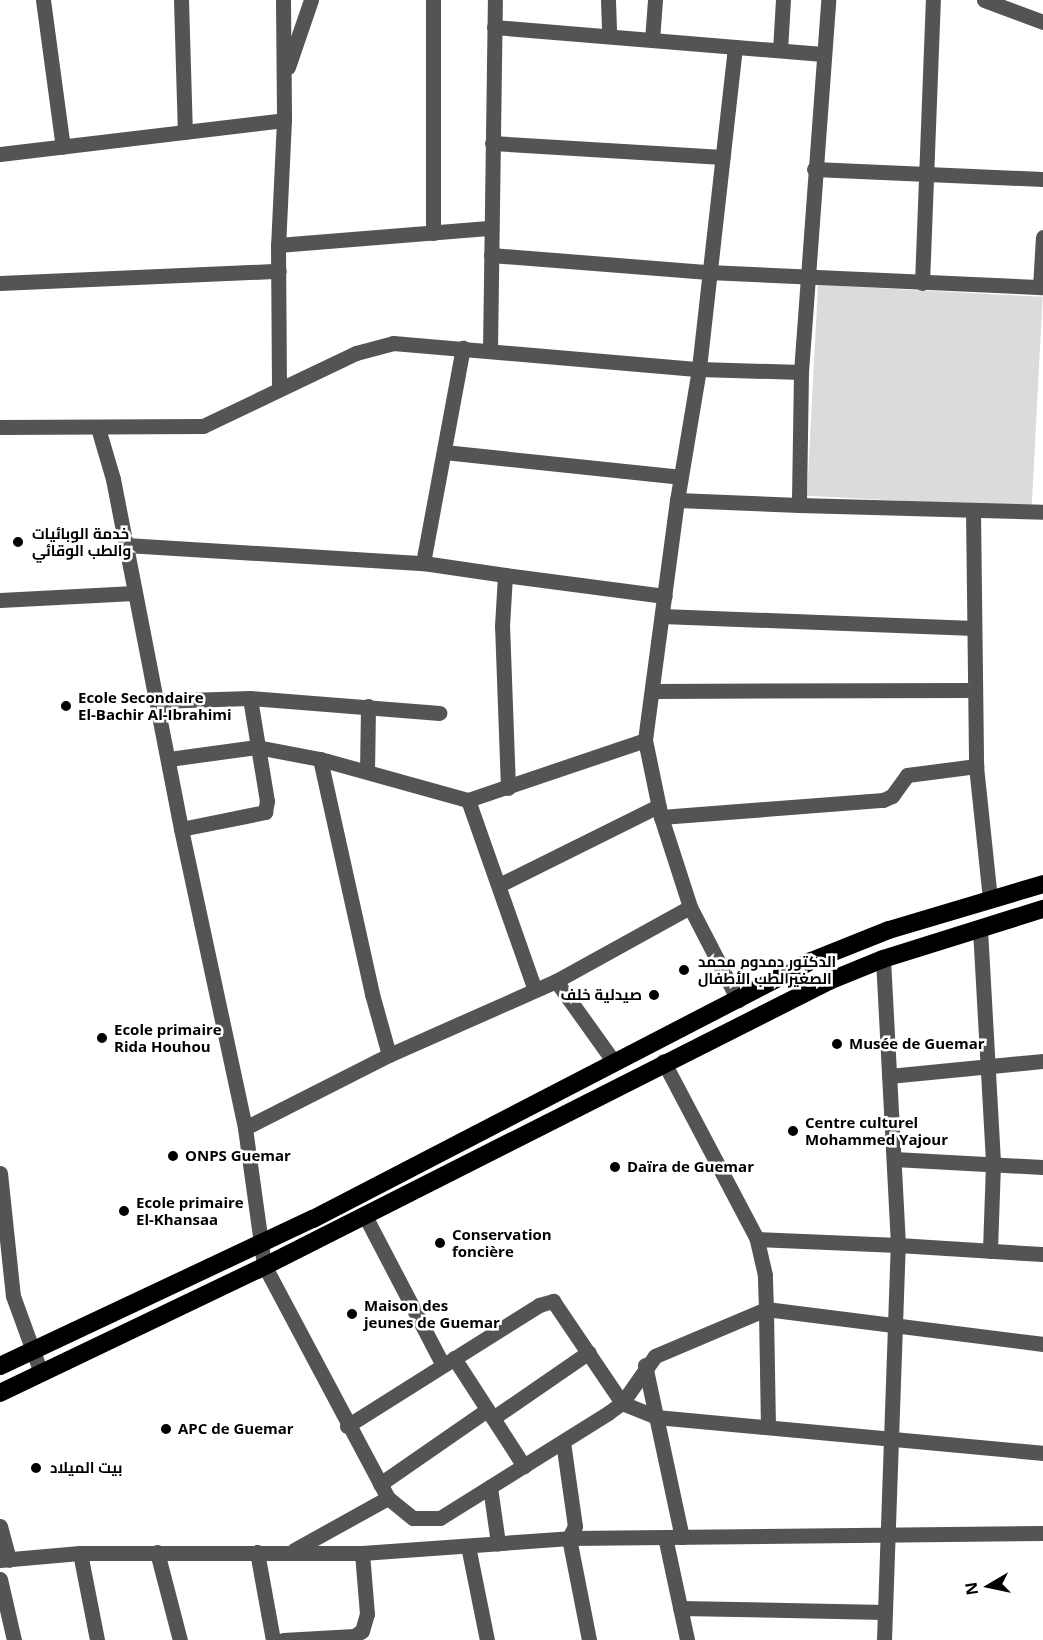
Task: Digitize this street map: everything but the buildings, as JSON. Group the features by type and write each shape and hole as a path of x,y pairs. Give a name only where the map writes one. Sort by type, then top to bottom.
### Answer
{"highway":[{"path":"0,1366 260,1244 811,961 890,930 1043,884"},
{"path":"1,1390 41,1373 264,1265 587,1100 829,981 883,959 1043,909"},
{"path":"579,1080 587,1100"}],"street":[{"path":"43,0 63,147"},
{"path":"181,0 185,132"},
{"path":"279,388 278,245 284,120 283,0"},
{"path":"284,78 311,0"},
{"path":"433,0 433,233"},
{"path":"490,351 495,0"},
{"path":"608,0 609,36"},
{"path":"652,40 655,0"},
{"path":"780,50 783,0"},
{"path":"799,505 801,372 809,277 814,168 828,0"},
{"path":"922,284 933,0"},
{"path":"984,0 1043,22"},
{"path":"494,27 823,54"},
{"path":"735,47 708,272 699,369 676,500 645,740 660,812 690,908 738,1000"},
{"path":"0,154 284,120"},
{"path":"492,143 723,157"},
{"path":"814,168 1043,179"},
{"path":"278,245 491,228"},
{"path":"491,255 708,272 922,284 1041,287 1043,237"},
{"path":"0,283 279,271"},
{"path":"0,427 203,426 279,388 375,346 393,343 699,369 801,372"},
{"path":"423,563 463,348"},
{"path":"98,428 126,545 181,829 245,1128 264,1265 347,1426 388,1498 406,1515 423,1520 440,1518 563,1442 622,1402 645,1365 667,1348 766,1310 1043,1344"},
{"path":"444,452 680,477"},
{"path":"676,500 973,512 1043,512"},
{"path":"973,512 975,766 990,899"},
{"path":"126,545 423,563 665,596"},
{"path":"505,575 502,626 508,788"},
{"path":"0,600 134,593"},
{"path":"662,616 974,628"},
{"path":"653,691 974,690"},
{"path":"156,701 250,698 439,712"},
{"path":"181,829 265,812 250,698"},
{"path":"367,771 368,706"},
{"path":"169,759 257,747 320,759 468,800 645,740"},
{"path":"320,759 372,994 389,1055"},
{"path":"499,885 660,812 884,800 892,796 908,775 975,766"},
{"path":"468,800 535,990"},
{"path":"245,1128 389,1055 556,981 690,908"},
{"path":"980,929 993,1164 990,1251"},
{"path":"883,959 898,1245 898,1328 885,1535 884,1640"},
{"path":"556,981 614,1062"},
{"path":"889,1076 988,1069 1043,1061"},
{"path":"663,1062 756,1239 765,1275 768,1427"},
{"path":"894,1159 1043,1167"},
{"path":"0,1173 5,1281 41,1373"},
{"path":"364,1214 449,1362 490,1414 524,1466"},
{"path":"756,1239 1043,1254"},
{"path":"347,1426 550,1301 555,1303 622,1402 656,1417 1043,1453"},
{"path":"380,1484 589,1352"},
{"path":"645,1365 682,1537"},
{"path":"563,1442 575,1526 569,1538 590,1640"},
{"path":"490,1487 498,1543"},
{"path":"294,1550 388,1498"},
{"path":"0,1526 4,1560 80,1553 294,1550 362,1553 569,1538 1043,1533"},
{"path":"665,1537 687,1640"},
{"path":"468,1546 487,1640"},
{"path":"157,1552 180,1640"},
{"path":"257,1552 273,1640"},
{"path":"80,1553 97,1640"},
{"path":"283,1640 354,1636 362,1631 367,1614 362,1553"},
{"path":"0,1579 14,1640"},
{"path":"680,1608 885,1612"}],"shaded area":[{"path":"818,285 1043,297 1032,507 807,496"}],"place":[{"name":"خدمة الوبائيات والطب الوقائي","path":"18,542"},
{"name":"Ecole Secondaire El-Bachir Al-Ibrahimi","path":"66,706"},
{"name":"الدكتور دمدوم محمد الصغير لطب الأطفال","path":"684,970"},
{"name":"صيدلية خلف","path":"654,995"},
{"name":"Ecole primaire Rida Houhou","path":"102,1038"},
{"name":"Musée de Guemar","path":"837,1044"},
{"name":"Centre culturel Mohammed Yajour","path":"793,1131"},
{"name":"ONPS Guemar","path":"173,1156"},
{"name":"Daïra de Guemar","path":"615,1167"},
{"name":"Ecole primaire El-Khansaa","path":"124,1211"},
{"name":"Conservation foncière","path":"440,1243"},
{"name":"Maison des jeunes de Guemar","path":"352,1314"},
{"name":"APC de Guemar","path":"166,1429"},
{"name":"بيت الميلاد","path":"36,1468"}]}
